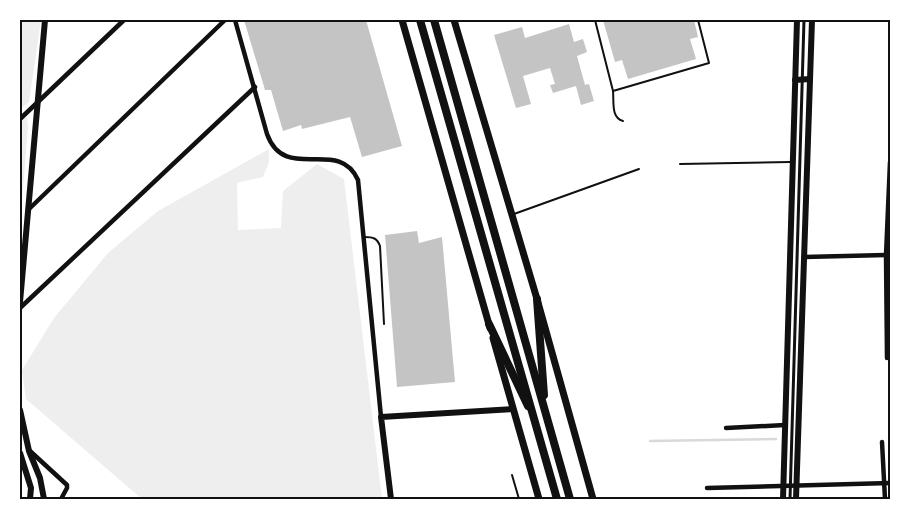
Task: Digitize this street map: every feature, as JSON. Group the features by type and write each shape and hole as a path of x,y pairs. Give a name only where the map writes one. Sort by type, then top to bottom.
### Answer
{"highway":[{"path":"420,20 557,499"},
{"path":"434,20 570,499"},
{"path":"537,300 545,412"},
{"path":"489,324 538,428"}],"main road":[{"path":"20,302 45,20"},
{"path":"402,20 539,499"},
{"path":"454,20 594,499"},
{"path":"796,499 790,486 785,425 793,162 799,80 797,20"},
{"path":"783,499 790,486 804,257 812,20"},
{"path":"799,80 810,79"},
{"path":"391,499 382,418 513,409"},
{"path":"20,410 30,451 40,478 44,499"},
{"path":"20,453 31,488 30,499"}],"street":[{"path":"20,119 124,20"},
{"path":"29,209 225,20"},
{"path":"235,20 270,143 281,154 296,158 334,159 348,164 358,180 382,418"},
{"path":"790,499 799,80 804,20"},
{"path":"20,308 255,87"},
{"path":"887,358 886,255 890,162"},
{"path":"804,257 886,255"},
{"path":"726,428 785,425"},
{"path":"882,442 887,483 885,499"},
{"path":"30,451 67,485 61,499"},
{"path":"707,488 887,483"}],"lane":[{"path":"595,20 613,91 615,115 618,120 623,121"},
{"path":"613,91 709,63 698,20"},
{"path":"680,164 793,162"},
{"path":"512,214 639,169"},
{"path":"364,237 373,237 380,246 384,324"},
{"path":"512,475 519,499"}],"shaded area":[{"path":"24,20 41,20 29,102 20,109 20,25"},
{"path":"23,118 27,118 28,127 20,226 20,121"},
{"path":"269,149 269,162 263,177 237,183 238,230 281,228 283,191 317,164 344,179 382,499 142,499 26,399 22,370 54,318 108,253 158,211"}],"building":[{"path":"244,20 366,20 402,146 362,157 350,117 302,129 301,125 283,131 271,90 265,90"},
{"path":"603,20 694,20 698,37 690,39 696,59 628,79 622,60 615,62"},
{"path":"569,24 574,42 583,39 587,52 577,56 585,85 589,84 594,101 581,105 576,86 553,93 550,85 555,84 550,68 523,76 531,104 516,108 494,35 522,27 525,38"},
{"path":"417,231 419,243 442,237 455,382 397,387 385,235"}],"waterway":[{"path":"650,441 776,439"}]}
